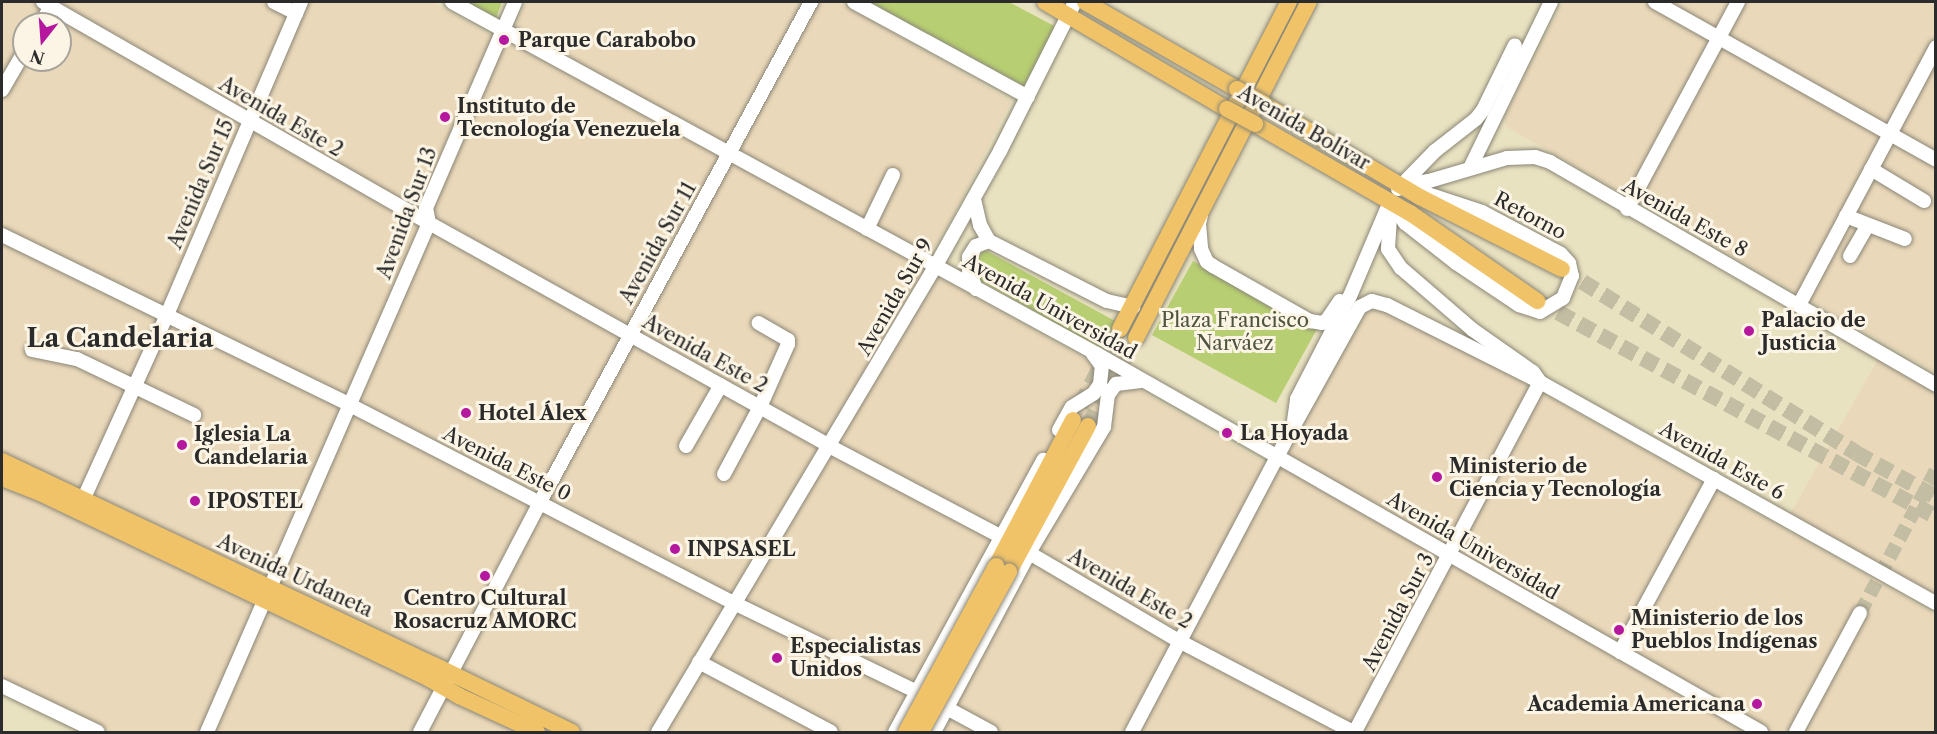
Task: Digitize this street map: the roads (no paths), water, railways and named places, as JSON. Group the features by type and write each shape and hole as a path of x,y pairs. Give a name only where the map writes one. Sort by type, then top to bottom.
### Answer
{"main road":[{"name":"Avenida Bolívar","path":"1044,2 1071,8 1227,108 1391,202 1537,301"},
{"name":"Avenida Bolívar","path":"1085,2 1264,104 1400,186 1562,269"},
{"path":"1120,329 1289,2"},
{"path":"1136,338 1202,214 1308,2"},
{"path":"921,732 1015,545 1084,420"},
{"path":"2,461 42,487"},
{"path":"2,473 42,487"},
{"name":"Avenida Urdaneta","path":"2,478 83,500 267,594"},
{"name":"Avenida Urdaneta","path":"42,487 448,681 572,732"},
{"path":"906,732 1015,545"},
{"name":"Avenida Urdaneta","path":"448,681 537,732"}],"street":[{"path":"274,2 299,7"},
{"name":"Avenida Universidad","path":"452,2 1087,349 1761,732"},
{"name":"Avenida Sur 13","path":"207,732 429,223 426,208 515,2"},
{"name":"Avenida Sur 11","path":"420,732 540,502 811,2"},
{"path":"854,2 1028,97"},
{"path":"1471,166 1551,2"},
{"path":"1655,2 1935,160"},
{"path":"1627,209 1738,2"},
{"name":"Avenida Este 2","path":"47,4 249,122 831,447 1015,545 1179,641 1354,732"},
{"name":"Avenida Sur 15","path":"83,500 166,317 299,7"},
{"name":"Avenida Sur 9","path":"658,732 734,603 831,447 974,199 1028,97 1071,8"},
{"path":"1132,732 1292,429 1297,399 1350,296 1391,202 1400,186 1435,151 1469,126 1483,111 1515,45"},
{"path":"1799,305 1935,47"},
{"path":"2,90 12,72"},
{"name":"Avenida Este 8","path":"1400,186 1428,181 1471,166 1507,158 1535,157 1550,162 1627,209 1799,305 1935,385"},
{"path":"1871,169 1924,201"},
{"path":"867,229 893,176"},
{"name":"Retorno","path":"1391,202 1405,223 1456,263 1519,305 1540,312 1554,306 1563,298 1572,276 1569,263 1562,254 1547,244 1482,212 1400,186"},
{"path":"974,199 980,225 989,241 1107,301 1132,307"},
{"name":"Avenida Este 6","path":"1391,202 1388,249 1401,268 1473,330 1533,372 1540,382"},
{"path":"1202,214 1199,240 1207,262 1286,310 1310,321 1322,323 1327,320 1340,302 1350,296"},
{"path":"1846,216 1905,239"},
{"path":"1850,256 1867,226"},
{"name":"Avenida Este 0","path":"2,235 350,405 734,603 917,692 991,732"},
{"path":"976,289 969,271 969,257 976,246 989,241"},
{"name":"Avenida Este 6","path":"1292,429 1360,307 1372,301 1387,305 1540,382 1935,603"},
{"path":"724,474 760,407 788,344 788,340 758,323"},
{"path":"1087,349 1099,358 1102,366 1100,384 1094,393 1084,420 1046,529 1015,545 1015,512 1084,420 1106,404 1116,384 1144,381"},
{"path":"32,350 77,359 194,415"},
{"name":"Avenida Sur 3","path":"1354,732 1451,555 1540,382"},
{"path":"686,446 721,385"},
{"name":"Avenida Urdaneta","path":"2,454 42,487"},
{"path":"1620,652 1714,479"},
{"path":"895,732 917,692 1004,567"},
{"path":"934,732 947,709 1004,567"},
{"path":"1796,732 1860,613"},
{"path":"699,662 831,732"},
{"path":"2,686 98,732"}],"tunnel":[{"path":"1562,269 1856,453 1936,497"},
{"path":"1537,301 1936,517"},
{"path":"1080,406 1120,329"},
{"path":"1088,426 1136,338"},
{"path":"1860,613 1936,470"}],"place":[{"name":"Parque Carabobo","path":"504,40"},
{"name":"Instituto de Tecnología Venezuela","path":"445,117"},
{"name":"Palacio de Justicia","path":"1749,331"},
{"name":"Hotel Álex","path":"466,413"},
{"name":"La Hoyada","path":"1227,433"},
{"name":"Iglesia La Candelaria","path":"182,445"},
{"name":"Ministerio de Ciencia y Tecnología","path":"1437,477"},
{"name":"IPOSTEL","path":"195,501"},
{"name":"INPSASEL","path":"675,549"},
{"name":"Centro Cultural Rosacruz AMORC","path":"485,576"},
{"name":"Ministerio de los Pueblos Indígenas","path":"1619,630"},
{"name":"Especialistas Unidos","path":"777,658"},
{"name":"Academia Americana","path":"1757,704"}],"district":[{"name":"La Candelaria","path":"120,339"}],"park label":[{"name":"Plaza Francisco Narváez","path":"1235,332"}]}
